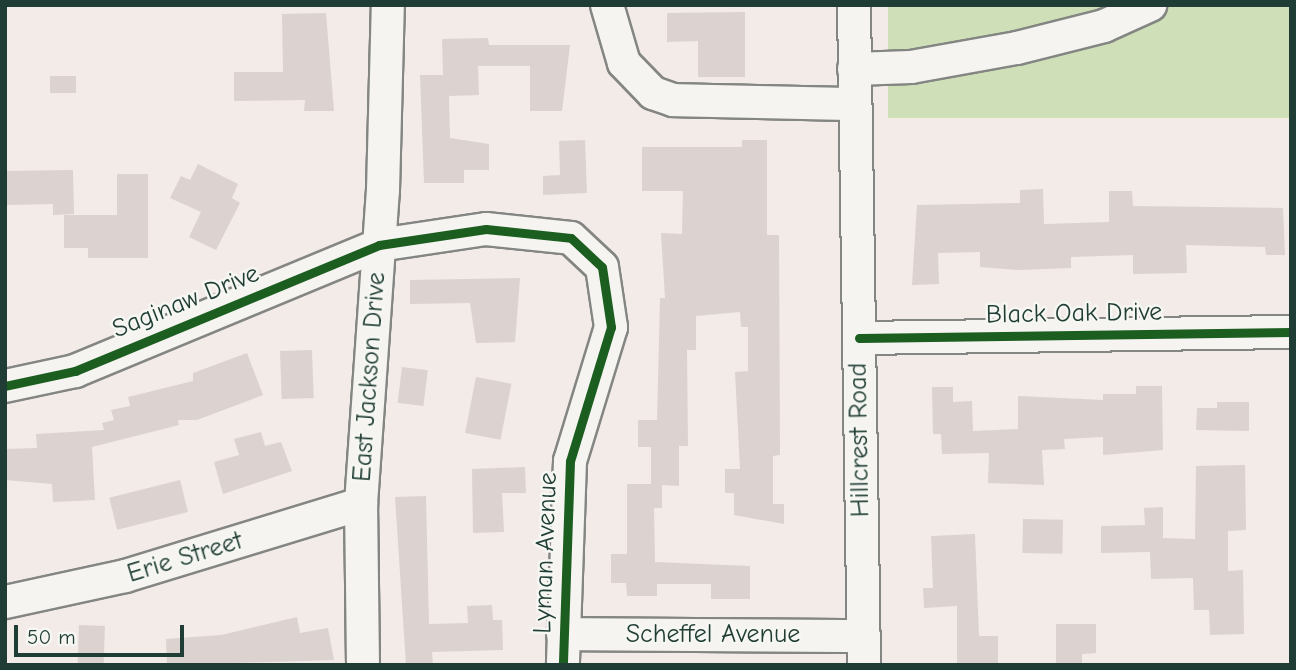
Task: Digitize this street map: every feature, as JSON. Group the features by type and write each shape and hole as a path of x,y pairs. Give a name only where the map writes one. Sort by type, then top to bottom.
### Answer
{"street":[{"name":"East Jackson Drive","path":"363,665 361,504 379,246 387,5"},
{"path":"607,5 624,63 653,93 673,100 854,104"},
{"name":"Hillcrest Road","path":"854,5 864,650"},
{"path":"854,69 911,67 1017,48 1104,26 1150,5"},
{"name":"Lyman Avenue","path":"379,246 486,229 530,231 571,238 601,267 611,327 570,461 563,665"},
{"name":"Saginaw Drive","path":"5,386 75,371 379,246"},
{"name":"Black Oak Drive","path":"859,338 1291,332"},
{"name":"Erie Street","path":"5,602 125,576 361,504"},
{"name":"Scheffel Avenue","path":"563,634 864,650"}],"green space":[{"path":"888,5 1291,5 1291,118 888,118"}],"building":[{"path":"745,12 745,77 698,77 698,41 667,42 667,13"},
{"path":"326,13 334,111 304,111 305,100 234,101 234,72 283,72 282,14"},
{"path":"488,38 489,45 570,45 562,111 530,111 530,66 478,66 479,95 449,96 450,138 489,144 489,170 464,170 464,183 424,183 420,75 443,75 442,39"},
{"path":"50,76 76,76 76,93 50,93"},
{"path":"585,140 587,193 543,195 543,176 560,175 559,141"},
{"path":"742,140 767,140 767,235 779,235 780,455 773,456 773,504 784,504 784,524 734,515 734,493 725,493 725,469 740,469 735,372 748,371 748,327 741,327 740,312 696,316 696,350 687,350 688,446 679,446 679,486 662,485 662,508 654,508 655,562 750,566 750,599 711,599 711,584 657,584 657,596 627,596 626,583 611,583 611,554 627,554 627,484 651,484 651,447 638,447 638,420 657,420 660,298 665,298 661,233 682,234 683,191 642,191 642,147 742,147"},
{"path":"198,164 238,184 232,198 240,203 216,250 189,237 201,212 170,198 181,176 190,180"},
{"path":"73,170 74,214 53,215 53,204 5,205 5,171"},
{"path":"117,174 148,174 148,258 88,258 88,248 64,248 64,215 117,215"},
{"path":"1043,189 1044,224 1109,222 1109,191 1132,191 1133,206 1283,208 1285,255 1266,255 1265,247 1186,245 1187,273 1133,274 1133,255 1071,257 1071,268 1017,270 980,267 980,252 938,253 939,284 912,285 917,205 1020,203 1020,190"},
{"path":"520,278 515,342 476,343 470,303 410,304 410,280"},
{"path":"312,350 314,398 282,399 280,351"},
{"path":"247,353 263,395 197,420 178,420 179,425 92,447 95,500 53,502 52,484 5,480 5,449 37,448 36,434 104,430 102,423 114,420 111,410 130,406 128,397 193,381 193,373"},
{"path":"402,367 428,370 423,406 398,403"},
{"path":"476,377 511,384 500,440 465,433"},
{"path":"1136,386 1162,386 1163,450 1103,455 1103,437 1064,439 1065,449 1042,450 1044,485 988,483 989,453 942,454 941,434 933,434 932,387 953,387 953,402 972,401 973,431 1018,429 1018,396 1103,400 1103,394 1136,394"},
{"path":"1217,402 1249,402 1249,431 1196,430 1197,408 1217,408"},
{"path":"261,432 265,446 281,442 292,471 223,494 214,462 239,455 234,439"},
{"path":"1245,465 1246,530 1228,531 1228,571 1243,570 1244,634 1210,635 1209,610 1194,610 1193,578 1151,579 1150,552 1101,553 1101,526 1145,525 1144,508 1163,507 1163,538 1195,539 1196,466"},
{"path":"525,467 526,493 502,493 504,532 473,533 472,469"},
{"path":"180,480 188,512 117,530 109,498"},
{"path":"426,496 429,624 468,623 467,606 492,605 493,620 502,620 503,650 432,652 433,665 406,665 395,497"},
{"path":"1023,519 1063,520 1062,554 1022,553"},
{"path":"975,534 979,636 998,636 998,665 957,665 957,606 924,608 923,588 933,588 931,536"},
{"path":"297,617 300,633 328,628 334,660 167,665 166,639 221,635"},
{"path":"1056,624 1096,624 1096,653 1082,654 1082,665 1056,665"},
{"path":"79,625 105,626 104,665 78,665"}],"cycle path":[{"path":"5,386 75,371 379,245 486,229 571,238 602,267 611,327 570,461 563,665"},
{"path":"859,338 1291,332"}]}
